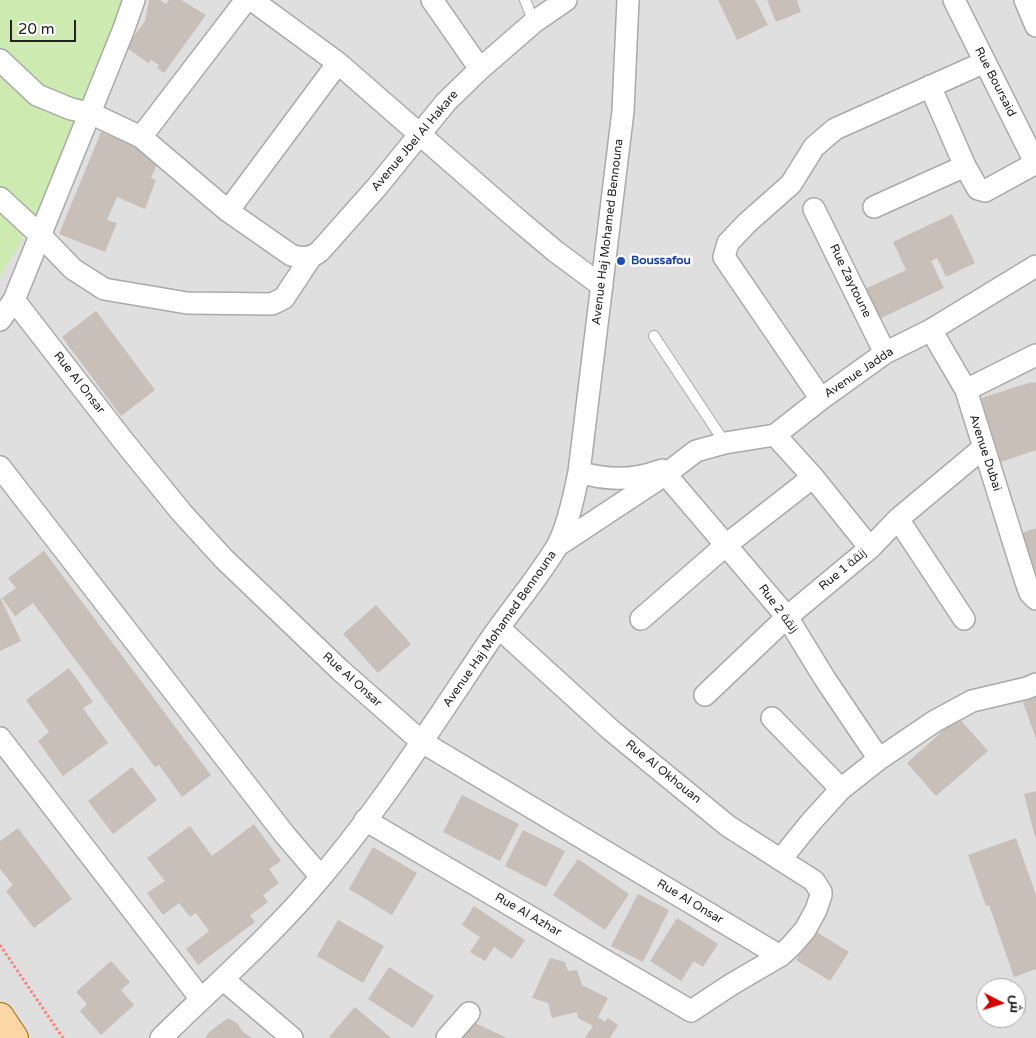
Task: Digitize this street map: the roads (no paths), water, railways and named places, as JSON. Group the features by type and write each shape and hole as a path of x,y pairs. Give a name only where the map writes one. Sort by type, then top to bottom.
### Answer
{"main road":[{"path":"0,1017 14,1038"}],"street":[{"path":"0,320 14,300 134,0"},
{"path":"141,137 246,0"},
{"path":"252,0 338,63 511,214 555,251 602,286"},
{"path":"432,0 480,69"},
{"name":"Avenue Jbel Al Hakare","path":"0,198 40,235 73,270 104,289 187,303 272,304 284,298 301,256 316,255 446,102 480,69 534,22 566,0"},
{"name":"Avenue Haj Mohamed Bennouna","path":"161,1038 201,998 224,980 269,935 321,878 422,742 499,628 558,546 571,507 579,472 623,111 628,0"},
{"name":"Rue Boursaid","path":"954,0 1036,163"},
{"path":"1025,0 1036,26"},
{"path":"0,60 38,96 71,109 90,113 141,137 228,211 301,256"},
{"path":"821,399 724,257 728,243 747,223 791,184 814,147 836,129 985,62"},
{"path":"228,211 338,63"},
{"path":"930,86 965,166 978,189 985,191 1036,163"},
{"path":"874,207 965,166"},
{"name":"Rue Zaytoune","path":"814,210 885,353"},
{"name":"Avenue Jadda","path":"558,546 696,451 725,443 775,435 885,353 931,330 1036,266"},
{"name":"Rue Al Onsar","path":"14,300 125,443 182,513 224,559 340,670 422,742 780,956"},
{"name":"Avenue Dubai","path":"931,330 966,390 983,448 1031,591"},
{"path":"966,390 1036,355"},
{"path":"775,435 813,477 870,548"},
{"name":"Rue 1 زنقة","path":"705,695 786,617 870,548 898,520 983,448"},
{"path":"0,467 285,835 321,878"},
{"name":"Avenue Jadda","path":"579,472 598,477 632,478 669,469"},
{"name":"Rue 2 زنقة","path":"669,469 726,545 786,617 879,759"},
{"path":"641,619 726,545 813,477"},
{"path":"898,520 964,619"},
{"name":"Rue Al Okhouan","path":"499,628 612,730 728,826 806,875 819,888 821,895 816,910 805,930 780,956"},
{"path":"781,859 841,789 879,759 935,721 972,701 1036,684"},
{"path":"772,718 841,789"},
{"path":"0,738 201,998"},
{"name":"Rue Al Azhar","path":"365,820 691,1011 780,956"},
{"path":"224,980 292,1038"},
{"path":"447,1038 469,1013"}],"lane":[{"path":"525,0 534,22"},
{"path":"654,336 725,443"}],"place":[{"name":"Boussafou","path":"621,261"}]}
